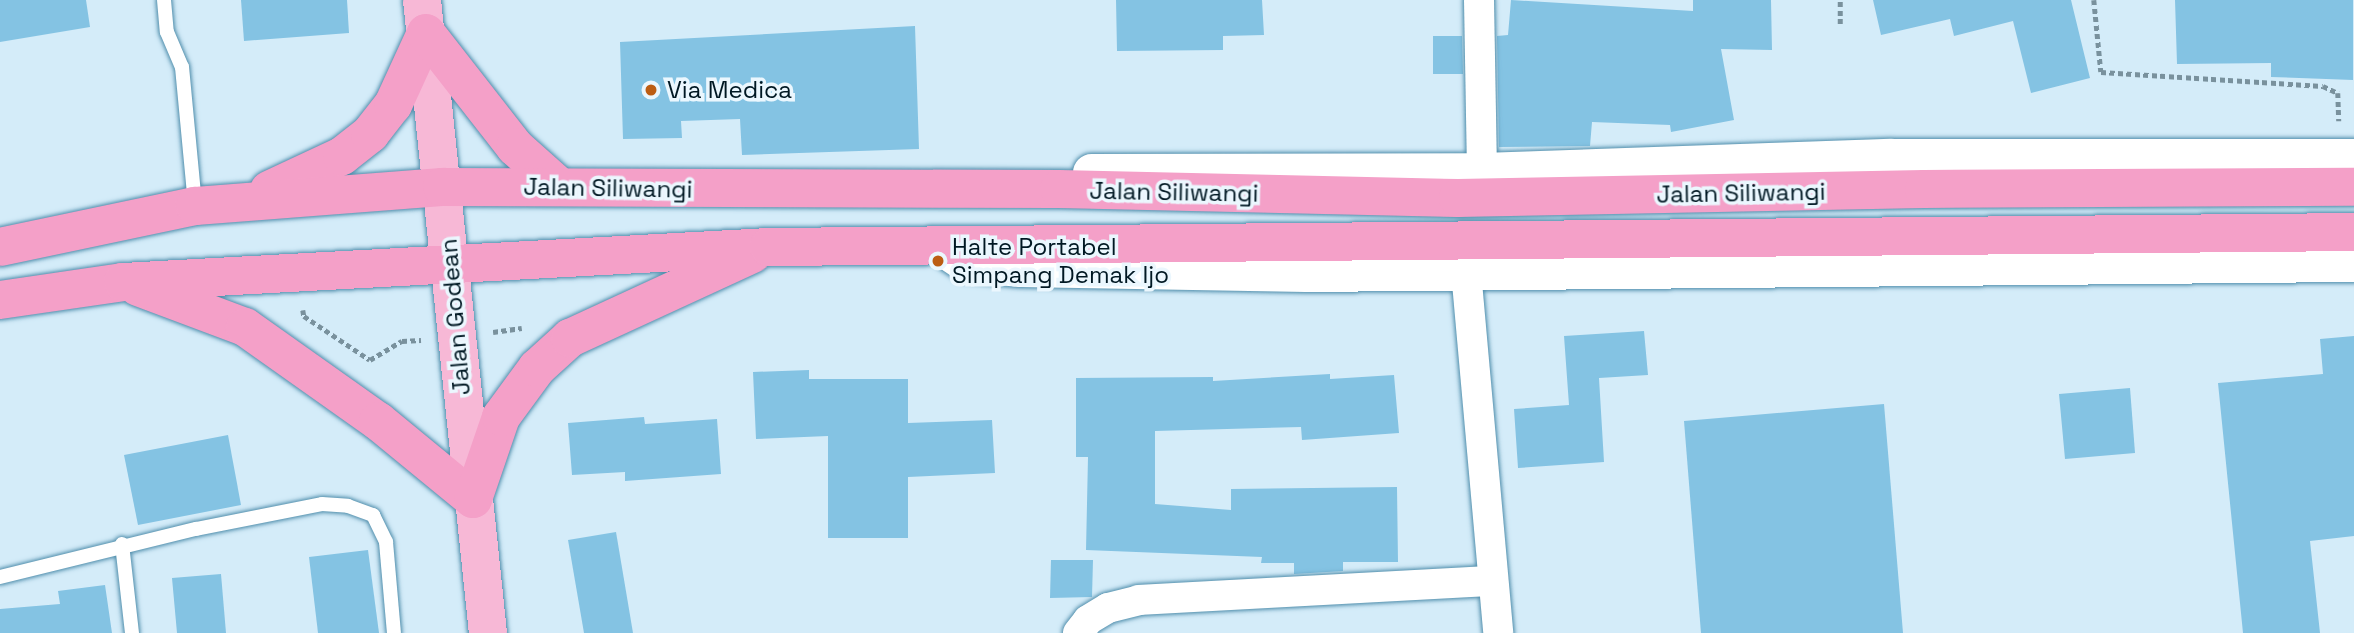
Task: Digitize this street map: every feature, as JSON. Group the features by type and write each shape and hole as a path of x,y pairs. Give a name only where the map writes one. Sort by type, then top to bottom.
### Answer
{"highway":[{"path":"424,16 515,147 560,187"},
{"path":"245,201 342,156 370,134 393,105 424,16"},
{"name":"Jalan Siliwangi","path":"1,246 195,206 442,187 927,192 1059,189 1458,198 1924,189 2350,167"},
{"name":"Jalan Siliwangi","path":"4,304 122,282 769,247 936,243 2354,232"},
{"path":"122,282 245,327 378,421 473,499 501,417 537,368 570,338 769,247"}],"main road":[{"name":"Jalan Godean","path":"424,16 488,633"}],"street":[{"path":"1479,0 1482,171"},
{"path":"927,192 956,174 1482,171 1891,157 2350,167"},
{"path":"936,243 965,263 1021,268 1466,271 2354,263"},
{"path":"1466,271 1498,633"},
{"path":"1078,633 1088,620 1108,608 1139,600 1492,581"}],"lane":[{"path":"164,0 167,32 181,67 195,206"},
{"path":"0,577 122,544 323,504 348,506 373,516 386,542 394,633"},
{"path":"122,544 132,633"}],"path":[{"path":"1840,0 1840,23"},
{"path":"2094,0 2101,72 2323,86 2337,93 2350,167"}],"building":[{"path":"0,0 86,0 90,27 0,42"},
{"path":"241,0 347,0 349,33 244,41"},
{"path":"1116,0 1262,0 1264,35 1223,36 1223,50 1117,51"},
{"path":"1511,0 1693,11 1693,0 1771,0 1772,50 1721,49 1734,120 1671,132 1670,125 1592,122 1590,146 1499,147 1497,36 1508,35"},
{"path":"1873,0 2071,0 2090,78 2031,93 2013,21 1954,36 1950,19 1881,35"},
{"path":"2175,0 2353,0 2353,80 2271,77 2271,63 2177,64"},
{"path":"915,26 919,149 742,155 740,119 681,121 682,138 623,139 620,42"},
{"path":"1433,36 1462,36 1463,74 1433,74"},
{"path":"1644,331 1648,375 1599,378 1604,462 1518,468 1514,409 1569,405 1564,336"},
{"path":"2354,336 2354,536 2310,541 2320,633 2243,633 2218,383 2323,374 2320,339"},
{"path":"809,370 809,379 908,379 908,423 992,420 995,473 908,477 908,538 828,538 828,436 756,439 753,372"},
{"path":"1330,374 1330,379 1394,375 1399,433 1302,440 1301,427 1155,431 1155,504 1231,510 1231,489 1397,487 1398,562 1343,562 1343,571 1294,574 1294,563 1261,563 1262,557 1086,550 1088,457 1076,457 1076,378 1213,377 1213,381"},
{"path":"2130,388 2135,453 2065,459 2059,394"},
{"path":"1884,404 1903,633 1701,633 1684,421"},
{"path":"644,417 645,424 717,419 721,474 625,481 625,472 572,475 568,423"},
{"path":"228,435 241,505 138,525 124,455"},
{"path":"616,532 633,633 584,633 568,540"},
{"path":"368,550 379,633 318,633 309,557"},
{"path":"1051,560 1093,560 1092,597 1050,598"},
{"path":"221,574 226,633 177,633 172,578"},
{"path":"105,585 112,633 0,633 0,609 60,604 58,591"}],"place":[{"name":"Via Medica","path":"651,90"},
{"name":"Halte Portabel Simpang Demak Ijo","path":"938,261"}]}
